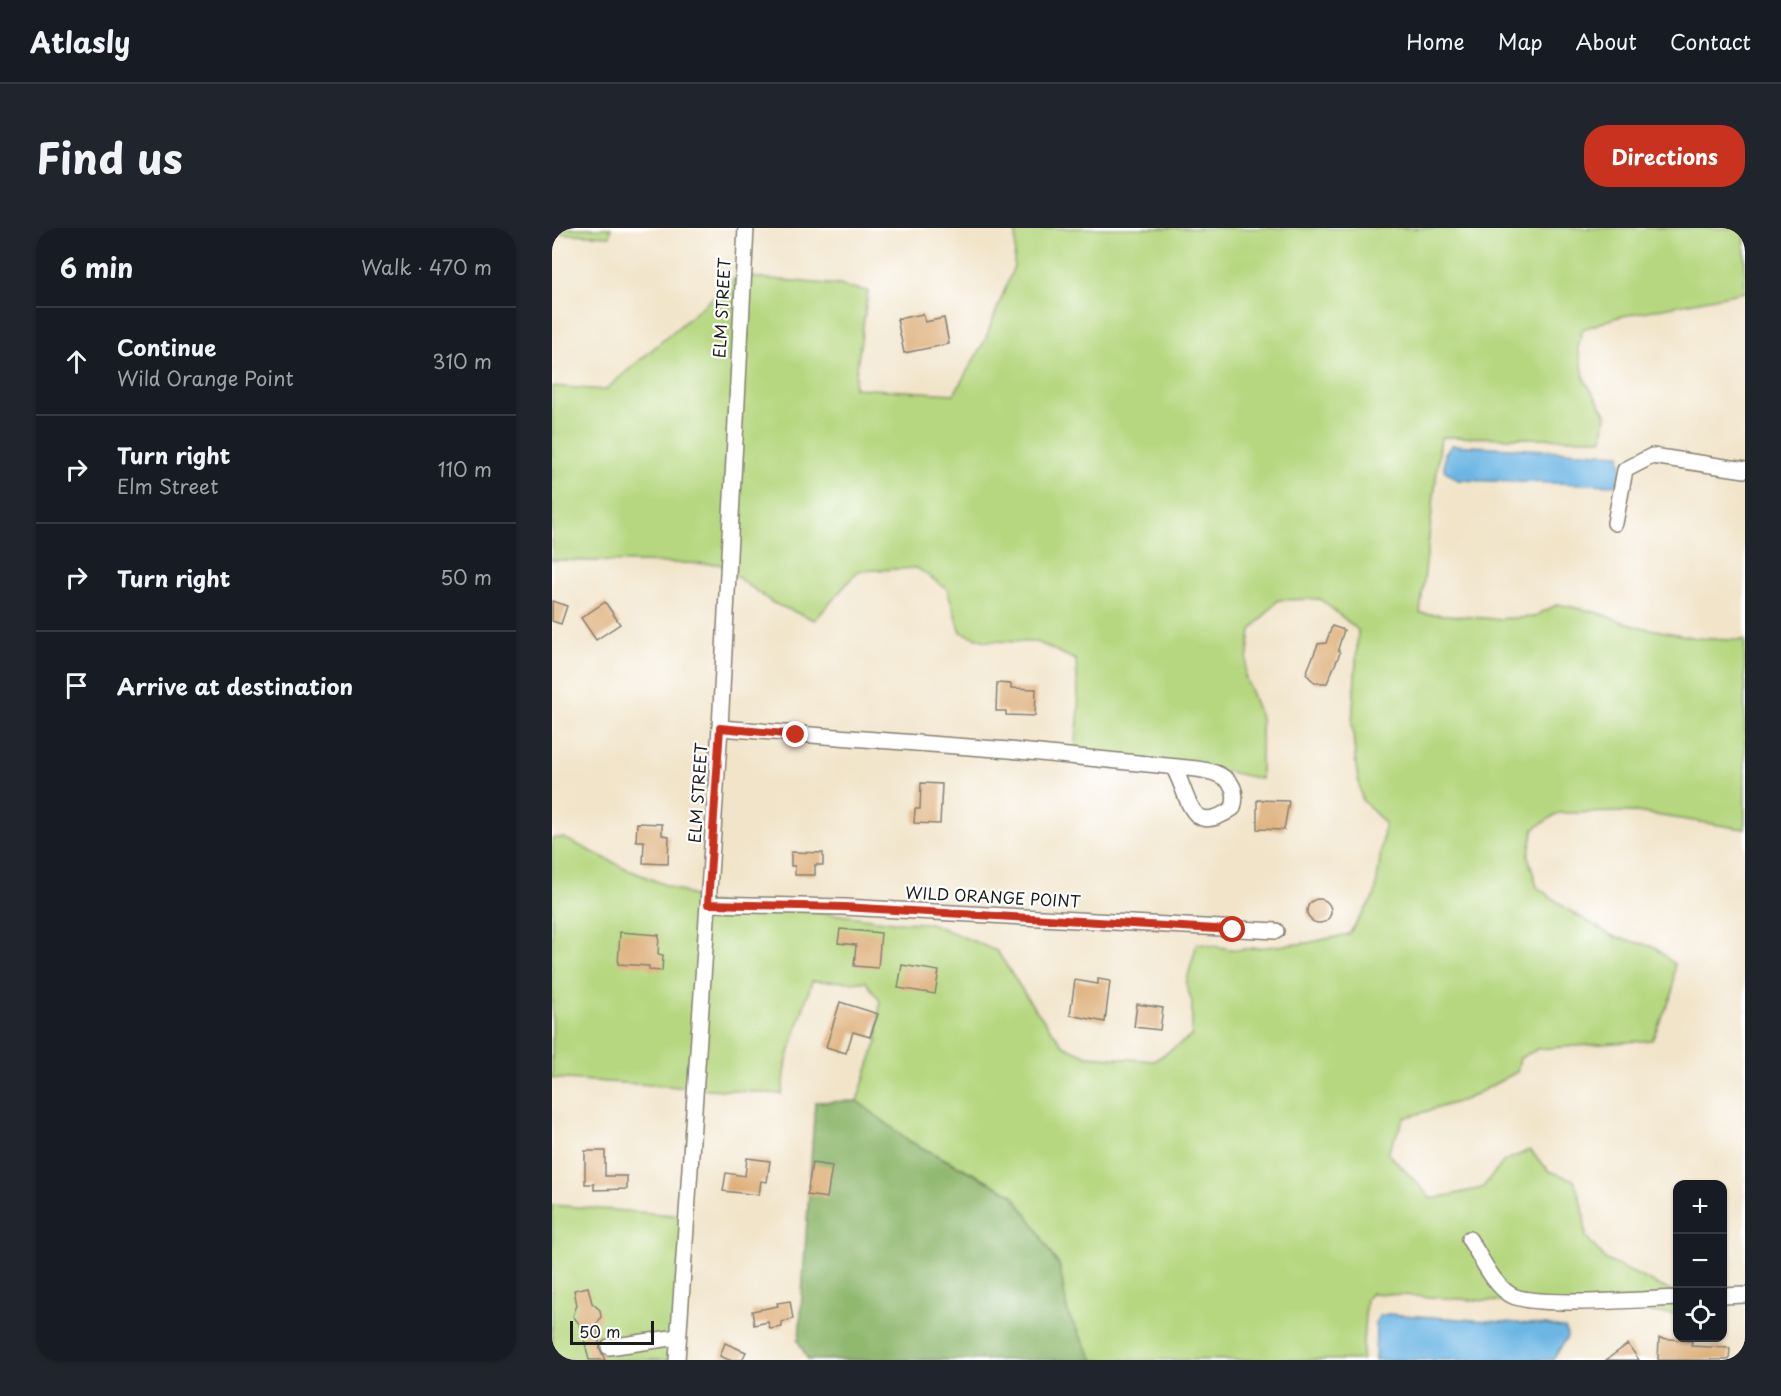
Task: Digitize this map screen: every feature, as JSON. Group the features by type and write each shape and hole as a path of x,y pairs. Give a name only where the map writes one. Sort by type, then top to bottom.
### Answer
{"street":[{"name":"ELM STREET","path":"677,1360 720,728 746,228"},
{"path":"1615,523 1625,470 1652,456 1745,470"},
{"path":"720,728 1009,750 1173,767"},
{"name":"WILD ORANGE POINT","path":"708,904 844,907 1276,931"},
{"path":"1469,1239 1499,1285 1521,1299 1603,1301 1673,1298"},
{"path":"1727,1296 1745,1295"},
{"path":"609,1347 678,1337"}],"green space":[{"path":"552,228 611,228 610,236 552,233"},
{"path":"1016,228 1745,228 1745,292 1618,317 1583,329 1578,347 1585,381 1606,414 1603,439 1441,437 1420,613 1495,619 1533,617 1558,604 1595,612 1635,626 1696,638 1745,641 1745,829 1636,812 1558,813 1534,829 1528,856 1537,887 1570,911 1612,936 1654,947 1674,964 1673,992 1652,1040 1538,1049 1520,1058 1517,1072 1467,1099 1404,1118 1388,1153 1432,1199 1482,1188 1504,1161 1530,1150 1549,1171 1574,1180 1583,1207 1586,1237 1606,1260 1673,1292 1673,1314 1371,1293 1366,1299 1362,1360 1094,1360 1068,1314 1059,1264 989,1181 911,1142 857,1101 877,1041 880,1001 866,982 812,981 787,1060 782,1094 552,1078 552,838 564,838 629,870 709,903 794,909 893,922 930,923 997,951 1032,1005 1063,1045 1087,1056 1154,1061 1192,1036 1192,1002 1186,984 1197,943 1236,950 1307,943 1349,934 1375,895 1385,823 1362,800 1356,767 1352,724 1358,630 1320,599 1278,600 1251,630 1245,676 1261,718 1261,779 1198,765 1074,761 1079,710 1076,660 1037,642 985,641 961,632 947,589 917,568 858,571 815,620 773,603 719,564 552,560 552,386 605,390 738,276 838,285 868,291 854,388 954,394 985,340 1014,266"},
{"path":"857,1101 911,1142 1012,1194 1059,1264 1068,1314 1094,1360 808,1360 797,1339 799,1339 815,1102"},
{"path":"552,1205 685,1216 682,1360 552,1360"}],"water":[{"path":"1452,445 1620,454 1622,471 1617,485 1458,480 1444,470 1445,453"},
{"path":"1388,1314 1546,1325 1566,1329 1567,1337 1553,1360 1375,1360 1376,1323 1379,1316"}],"building":[{"path":"923,314 925,322 944,318 949,344 904,353 897,319"},
{"path":"552,601 567,606 561,624 552,621"},
{"path":"605,602 620,624 596,640 581,618"},
{"path":"1332,626 1344,630 1338,649 1340,653 1327,683 1315,683 1306,674 1318,644 1326,643"},
{"path":"997,683 1011,684 1011,688 1036,689 1035,716 1006,715 1006,711 996,711"},
{"path":"921,783 942,784 940,824 914,823 915,809 920,809"},
{"path":"1257,800 1289,801 1284,830 1257,829"},
{"path":"637,823 662,824 662,835 669,836 668,864 643,863 644,841 636,841"},
{"path":"791,852 823,853 823,865 815,865 815,875 795,875 795,866 791,866"},
{"path":"1319,899 1324,900 1330,906 1330,916 1324,922 1319,923 1314,922 1308,916 1307,911 1308,906 1314,900"},
{"path":"840,929 881,933 878,968 854,966 856,945 838,943"},
{"path":"620,932 659,935 658,954 663,955 662,971 649,970 649,966 618,964"},
{"path":"902,965 939,971 935,994 898,988"},
{"path":"1098,979 1110,981 1105,1022 1070,1015 1075,980 1098,984"},
{"path":"840,1002 878,1014 870,1037 853,1032 846,1053 826,1047"},
{"path":"1137,1004 1163,1008 1160,1030 1134,1027"},
{"path":"585,1151 605,1151 605,1176 627,1176 627,1189 594,1190 594,1184 585,1184"},
{"path":"747,1158 770,1161 767,1182 761,1181 759,1195 723,1191 726,1173 745,1176"},
{"path":"812,1163 832,1166 827,1198 807,1195"},
{"path":"588,1287 592,1303 600,1310 601,1317 597,1324 600,1349 605,1360 589,1360 581,1326 573,1316 577,1305 574,1290"},
{"path":"790,1301 793,1319 782,1322 782,1327 770,1329 768,1322 754,1325 752,1311"},
{"path":"1659,1338 1673,1339 1673,1342 1692,1342 1691,1346 1730,1348 1729,1360 1658,1360"},
{"path":"725,1343 746,1352 742,1360 729,1360 720,1356"},
{"path":"1628,1344 1639,1360 1606,1360"}],"route":[{"path":"796,735 720,728 708,904 844,907 1032,916 1233,930"}]}
